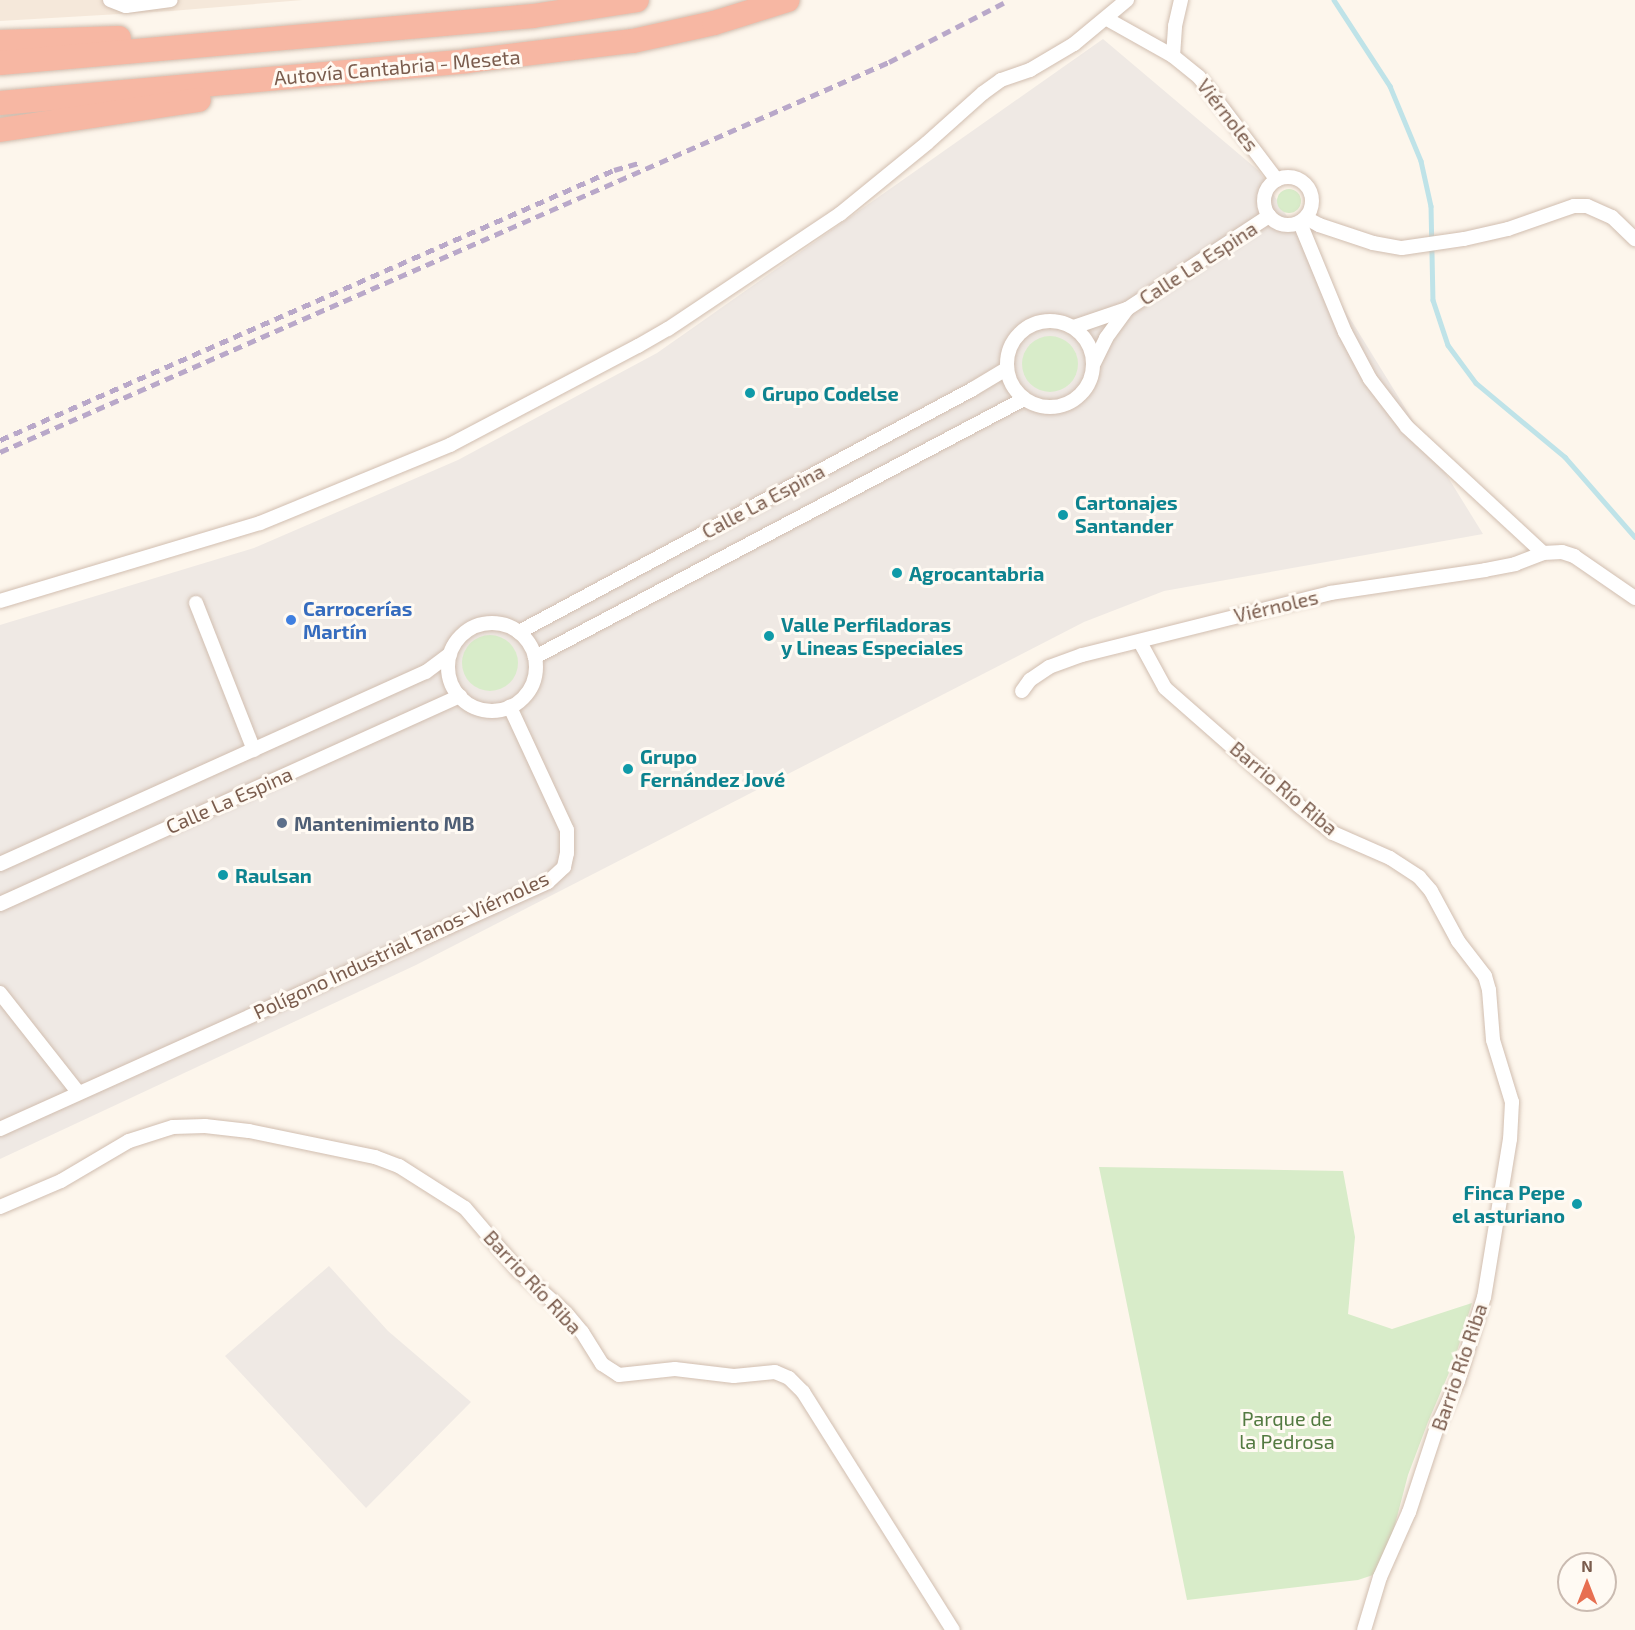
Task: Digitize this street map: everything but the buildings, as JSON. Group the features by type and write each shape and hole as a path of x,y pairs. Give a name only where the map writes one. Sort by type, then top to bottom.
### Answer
{"highway":[{"name":"Autovía Cantabria - Meseta","path":"0,63 418,26 569,11 637,0"},
{"name":"Autovía Cantabria - Meseta","path":"0,103 466,61 633,41 714,23 788,0"},
{"path":"0,42 178,35 320,26 418,26"},
{"path":"0,130 259,92 574,57 605,52 633,41"}],"street":[{"path":"110,0 126,6 171,0"},
{"path":"0,601 260,523 450,445 617,357 668,329 840,214 927,143 983,93 1001,80 1030,70 1074,44 1107,19 1127,0"},
{"path":"1173,56 1175,26 1181,0"},
{"name":"Viérnoles","path":"1107,19 1173,56 1199,76 1277,180"},
{"path":"1543,553 1407,427 1370,379 1345,332 1303,220 1312,202 1307,187 1293,178 1277,180 1271,184 1265,196 1269,216 1283,225 1303,220 1373,243 1402,248 1508,229 1574,206 1587,206 1600,210 1635,239"},
{"name":"Calle La Espina","path":"1074,327 1127,309 1269,216"},
{"name":"Calle La Espina","path":"535,657 1024,399 1036,406 1050,408 1070,402 1086,389 1092,376 1094,363 1106,338 1127,309"},
{"path":"1024,399 1009,380 1006,369 1007,355 1012,342 1021,331 1034,324 1047,320 1074,327 1091,349 1094,363"},
{"name":"Calle La Espina","path":"0,864 426,672 450,654 460,637 476,626 498,623 519,632 973,389 1006,369"},
{"name":"Viérnoles","path":"1022,691 1030,680 1048,667 1083,655 1140,642 1211,621 1330,593 1515,564 1543,553 1562,552 1574,556 1635,598"},
{"path":"196,603 254,750"},
{"path":"450,654 450,677 459,696 470,705 483,710 510,707 523,698 536,672 535,657 529,643 519,632"},
{"name":"Barrio Río Riba","path":"1140,642 1165,688 1298,804 1333,833 1390,858 1419,877 1431,891 1458,941 1485,976 1489,990 1493,1040 1512,1102 1510,1139 1484,1297 1458,1381 1438,1424 1409,1512 1380,1577 1364,1630"},
{"name":"Calle La Espina","path":"0,904 459,696"},
{"name":"Polígono Industrial Tanos-Viérnoles","path":"0,1129 548,882 564,867 567,853 567,830 510,707"},
{"path":"0,993 78,1092"},
{"name":"Barrio Río Riba","path":"0,1207 62,1181 129,1141 172,1127 205,1126 249,1131 375,1157 399,1166 434,1186 465,1208 518,1270 566,1313 582,1332 602,1364 619,1375 675,1369 734,1376 775,1372 789,1378 803,1392 953,1630"}],"shaded area":[{"path":"0,0 303,0 171,11 0,21"},
{"path":"1103,39 1259,171 1483,534 1164,591 1084,622 416,965 0,1159 0,625 254,548 458,460 657,353"},
{"path":"329,1266 388,1331 471,1402 366,1508 225,1356"}],"green space":[{"path":"1289,189 1298,192 1301,201 1298,210 1289,213 1280,210 1277,201 1280,192"},
{"path":"1045,336 1055,336 1070,344 1076,353 1078,364 1076,375 1070,384 1055,392 1045,392 1034,387 1027,380 1022,369 1022,359 1027,348 1034,341"},
{"path":"490,635 501,637 510,643 516,652 518,663 516,674 510,683 501,689 490,691 479,689 470,683 464,674 462,663 464,652 470,643 479,637"},
{"name":"Parque de la Pedrosa","path":"1099,1167 1343,1171 1355,1237 1348,1314 1392,1329 1472,1303 1454,1361 1408,1475 1393,1532 1376,1574 1358,1580 1187,1600"}],"waterway":[{"path":"1334,0 1390,86 1421,161 1431,206 1433,300 1448,345 1476,383 1565,457 1635,537"}],"railway":[{"path":"0,452 889,62 1009,0"},
{"path":"0,440 614,170 638,163"}],"place":[{"name":"Grupo Codelse","path":"750,393"},
{"name":"Cartonajes Santander","path":"1063,515"},
{"name":"Agrocantabria","path":"897,573"},
{"name":"Carrocerías Martín","path":"291,620"},
{"name":"Valle Perfiladoras y Lineas Especiales","path":"769,636"},
{"name":"Grupo Fernández Jové","path":"628,769"},
{"name":"Mantenimiento MB","path":"282,823"},
{"name":"Raulsan","path":"223,875"},
{"name":"Finca Pepe el asturiano","path":"1577,1204"}]}
